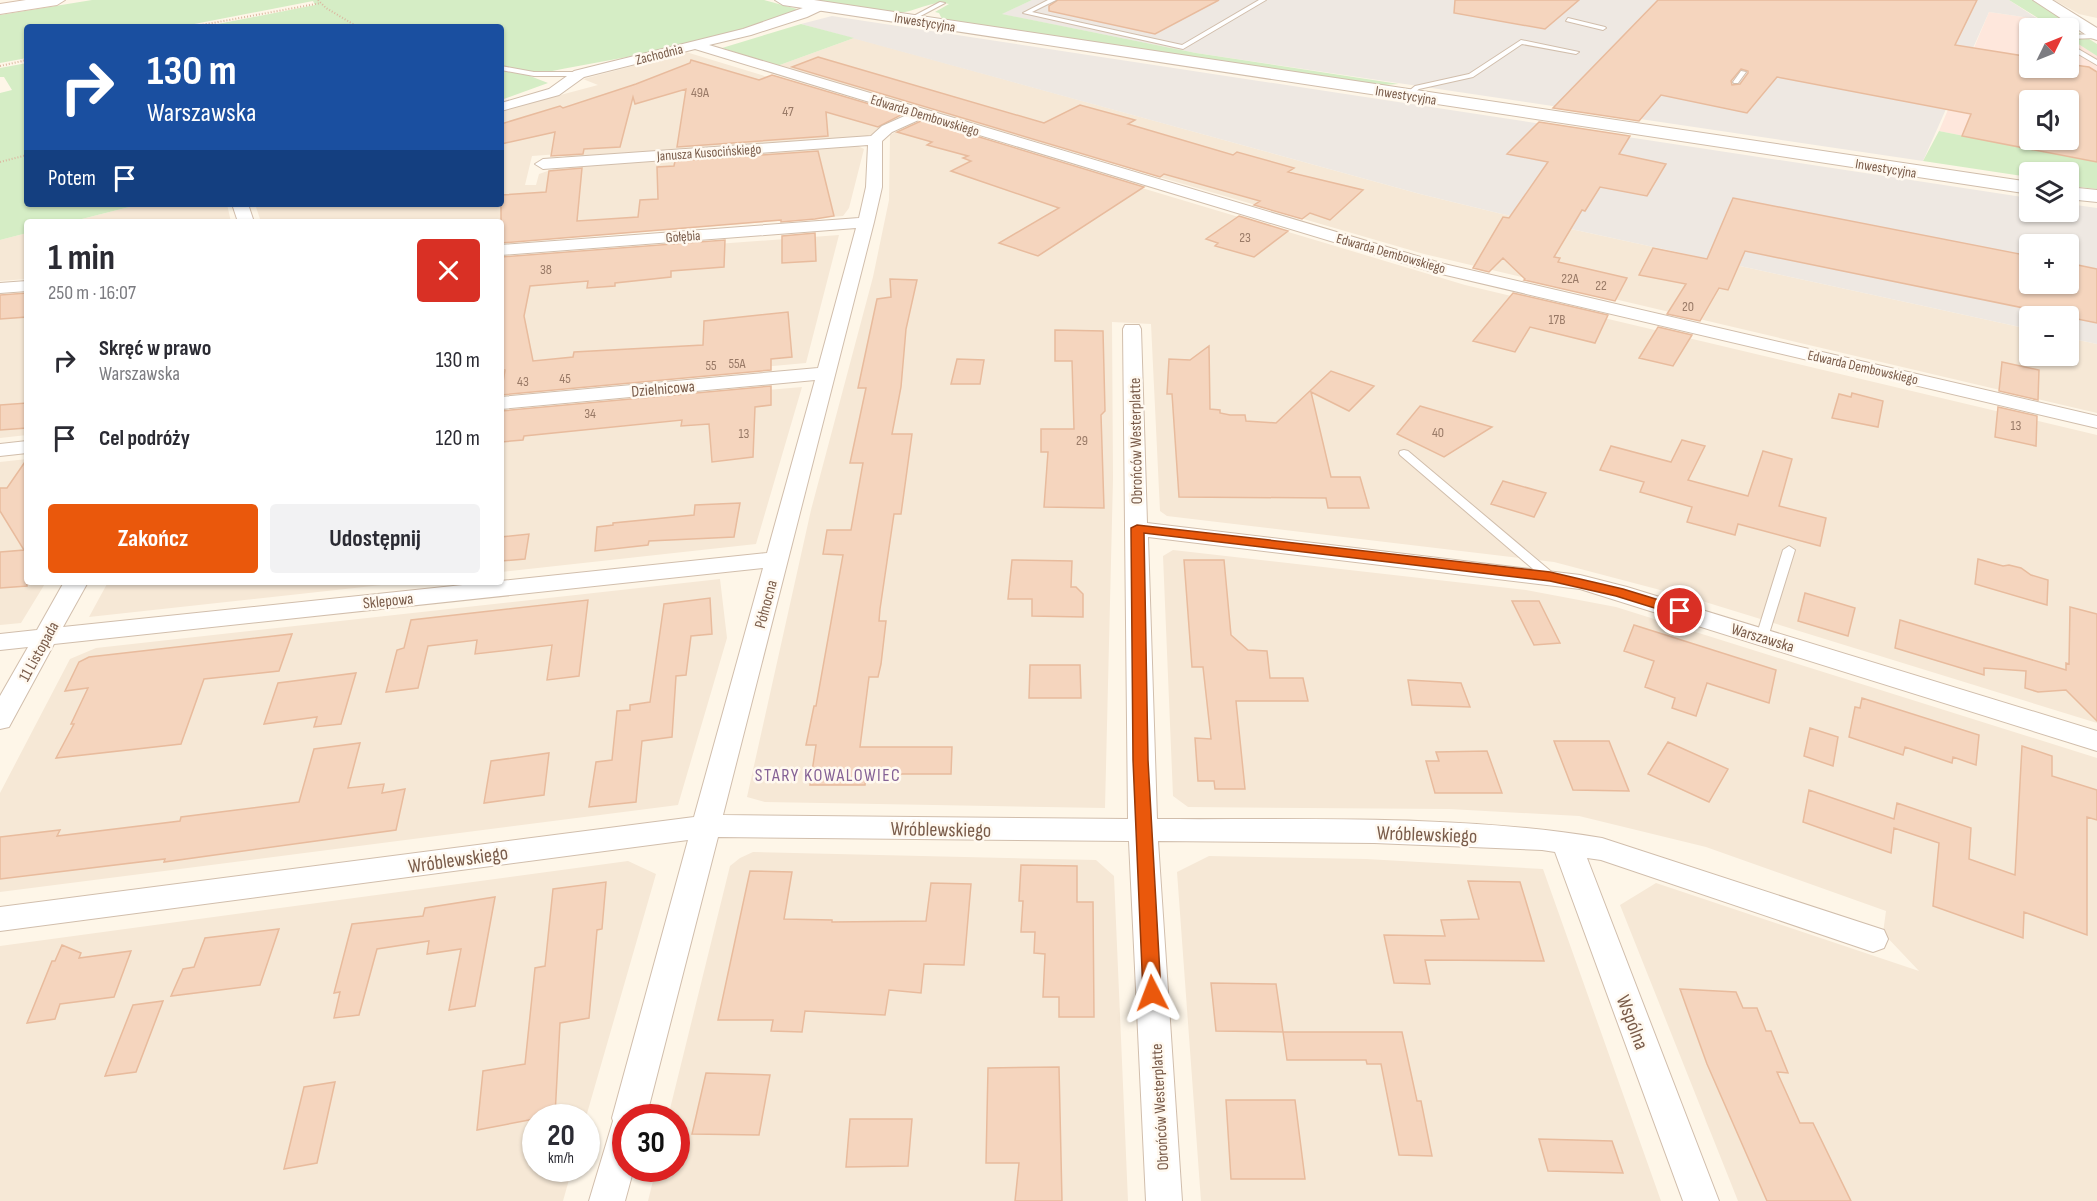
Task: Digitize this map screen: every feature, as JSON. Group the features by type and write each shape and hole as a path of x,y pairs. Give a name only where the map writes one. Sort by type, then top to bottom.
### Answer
{"main road":[{"path":"0,9 57,0"}],"street":[{"name":"Inwestycyjna","path":"783,0 2019,186"},
{"path":"2041,0 2097,35"},
{"name":"Zachodnia","path":"504,106 554,92 579,74 788,19 820,6"},
{"name":"Edwarda Dembowskiego","path":"695,45 1438,268 2097,422"},
{"path":"875,140 887,129 920,114"},
{"name":"Janusza Kusocińskiego","path":"543,164 875,140"},
{"name":"Północna","path":"633,1104 866,222 874,187 875,140"},
{"path":"2079,194 2097,196"},
{"name":"Gołębia","path":"504,250 866,222"},
{"path":"0,288 24,286"},
{"name":"Obrońców Westerplatte","path":"1132,328 1143,832 1164,1201"},
{"name":"Dzielnicowa","path":"504,403 825,373"},
{"path":"0,450 24,447"},
{"name":"Warszawska","path":"1137,528 1550,577 1619,592 2097,741"},
{"name":"Sklepowa","path":"0,642 777,559"},
{"name":"11 Listopada","path":"0,720 74,585"},
{"name":"Wróblewskiego","path":"0,920 708,826 1143,832 1374,832 1510,836 1566,842 1602,849 1873,939"},
{"name":"Wspólna","path":"1566,842 1701,1201"},
{"path":"607,1201 612,1182"}],"lane":[{"path":"1053,0 1026,13 1183,47 1263,0"},
{"path":"911,20 942,3"},
{"path":"1568,21 1603,28"},
{"path":"2079,36 2097,35"},
{"path":"1407,95 1417,87 1471,76 1521,42 1576,52"},
{"path":"2079,52 2097,63"},
{"path":"504,69 534,74 579,74"},
{"path":"1736,82 1743,72"},
{"path":"1404,453 1550,577"},
{"path":"1762,637 1789,550"}],"path":[{"path":"318,0 353,24"},
{"path":"214,24 321,3"},
{"path":"0,66 24,61"},
{"path":"0,162 24,156"}],"shaded area":[{"path":"1032,0 2009,0 2036,18 1989,12 1923,161 1196,53 1001,14"},
{"path":"2054,0 2097,0 2097,18 2079,14"},
{"path":"1989,12 2031,18 2019,18 2019,78 2079,78 2079,44 2097,56 2097,162 2036,150 2079,150 2079,90 2019,90 2019,147 1939,131"},
{"path":"832,16 2019,196 2019,222 2079,222 2079,205 2097,208 2097,344 2079,340 2079,306 2019,306 2019,327 1420,194 801,24"},
{"path":"854,38 1420,194 2019,327 2019,366 2079,366 2079,340 2097,344 2097,413 1424,254 777,66"},
{"path":"686,52 893,115 886,124 869,136 570,158 559,154 532,156 525,185 536,185 539,174 562,166 854,144 864,149 849,208 843,216 504,243 504,219 260,219 256,207 504,207 504,110 598,85 583,79"},
{"path":"922,122 1465,285 2097,435 2097,723 1702,601 1554,562 1167,516 1160,511 1151,324 1112,322 1113,479 1105,808 765,802 747,797 811,510 873,277 889,200 890,135 911,124"},
{"path":"129,207 228,207 230,219 82,219"},
{"path":"24,234 24,279 0,281 0,240"},
{"path":"839,235 806,363 665,376 663,380 504,394 504,260"},
{"path":"24,296 24,435 0,438 0,299"},
{"path":"802,387 756,544 504,572 504,414"},
{"path":"24,459 24,585 44,585 21,623 0,625 0,462"},
{"path":"1173,550 1526,590 1616,607 2097,758 2097,1201 1738,1201 1620,905 1656,883 1919,971 1883,933 1886,911 1706,847 1579,816 1449,809 1188,807 1173,796 1163,556"},
{"path":"720,579 727,638 678,805 0,892 0,793 70,659 96,648"},
{"path":"106,585 382,585 89,617"},
{"path":"753,852 1096,860 1114,876 1128,1201 648,1201 653,1182 690,1182 690,1104 671,1104 730,866"},
{"path":"1209,856 1366,859 1543,869 1661,1201 1201,1201 1177,872"},
{"path":"628,861 656,874 590,1104 522,1104 522,1182 568,1182 563,1201 0,1201 0,946"}],"green space":[{"path":"92,0 764,0 797,9 763,22 686,44 530,76 548,83 504,99 504,24 217,24 315,5 313,1 194,24 24,24 24,59 0,63 0,15"},
{"path":"817,0 1032,0 1002,14 1196,53 1399,84 1382,85 952,21 942,19 939,13 935,12 949,4 944,3 896,13"},
{"path":"2009,0 2032,0 2061,18 2038,18"},
{"path":"801,24 854,38 777,66 722,48"},
{"path":"2079,33 2097,44 2097,56 2079,44"},
{"path":"24,64 24,207 129,207 82,219 24,219 24,234 0,240 0,93 12,90 4,77 0,77 0,68"},
{"path":"1939,131 2019,147 2019,150 2036,150 2097,162 2097,189 2079,187 2079,162 2019,162 2019,175 1923,161"}],"building":[{"path":"1058,0 1219,0 1155,34 1049,11 1049,6"},
{"path":"1455,0 1579,0 1545,29 1454,13"},
{"path":"1658,0 1977,0 1955,45 2019,55 2019,78 2079,78 2079,66 2089,67 2097,72 2097,162 2035,150 2079,150 2079,90 2019,90 2019,147 1962,136 1971,114 1777,77 1747,113 1661,95 1639,121 1553,108","holes":["1741,69 1748,71 1740,84 1732,85 1731,81"]},
{"path":"818,57 1044,123 1080,105 1135,120 1128,124 1233,155 1237,152 1294,168 1288,172 1363,190 1330,220 1310,213 1302,219 1254,205 1260,201 1164,174 1160,177 792,67"},
{"path":"691,60 759,80 772,75 903,114 878,127 826,112 828,136 677,147 686,89 635,104 633,97 620,147 584,149 583,154 551,156 555,132 504,143 504,123 560,106 563,108 690,63"},
{"path":"923,120 1144,187 1038,256 999,243 1059,208 951,171 971,161 963,158 968,156 927,145 932,142 897,132"},
{"path":"1539,122 1630,136 1619,154 1666,164 1647,196 1600,187 1585,211 1582,210 1554,257 1560,258 1558,262 1627,278 1615,301 1524,280 1503,258 1489,272 1473,268 1503,217 1509,218 1548,162 1507,154"},
{"path":"818,151 834,216 504,243 504,219 501,219 501,207 504,207 504,195 546,192 549,171 582,168 577,221 638,217 640,200 658,199 657,167 674,166 675,161"},
{"path":"1733,198 2019,254 2019,294 2079,294 2079,265 2097,269 2097,323 2079,319 2079,306 2019,307 1745,251 1728,290 1719,288 1700,321 1667,314 1686,284 1639,275 1653,248 1707,259"},
{"path":"1239,216 1288,231 1254,257 1215,246 1218,243 1206,239"},
{"path":"815,233 816,261 782,263 782,236"},
{"path":"725,240 724,267 671,271 671,277 615,283 615,286 587,288 588,281 530,286 524,316 533,361 573,357 574,352 703,345 704,321 788,312 792,357 771,359 771,370 504,395 504,257"},
{"path":"890,279 917,280 906,329 901,387 892,434 912,434 901,514 894,514 880,609 879,621 886,621 881,664 878,677 869,677 860,747 952,747 951,774 866,774 865,785 810,785 816,745 806,745 814,706 816,706 843,555 823,554 827,530 851,530 863,463 850,463 866,388 858,388 877,299 891,297"},
{"path":"24,293 24,317 0,319 0,295"},
{"path":"1513,293 1608,315 1595,343 1530,327 1515,352 1473,341"},
{"path":"1658,327 1692,335 1673,366 1639,358"},
{"path":"1055,330 1103,331 1105,411 1101,415 1104,508 1044,507 1048,452 1041,452 1041,429 1074,429 1072,361 1055,361"},
{"path":"1209,346 1210,409 1220,410 1220,413 1230,415 1245,415 1246,421 1276,423 1331,371 1374,386 1349,411 1311,392 1331,477 1360,477 1369,508 1328,508 1326,498 1179,497 1172,394 1167,394 1169,359 1190,360"},
{"path":"957,359 984,360 980,384 951,384"},
{"path":"2002,362 2039,370 2038,400 1999,391"},
{"path":"771,386 771,405 755,407 753,457 712,462 709,424 681,426 682,420 524,436 523,440 504,442 504,411"},
{"path":"1852,393 1883,401 1878,427 1832,418 1839,394 1851,397"},
{"path":"24,403 24,428 0,430 0,405"},
{"path":"1420,406 1492,427 1444,457 1397,434"},
{"path":"1998,407 2037,416 2036,446 1995,437"},
{"path":"1682,440 1705,446 1688,480 1748,496 1763,451 1792,459 1779,506 1826,518 1820,546 1738,524 1735,535 1687,522 1692,507 1640,492 1644,482 1600,470 1611,446 1671,462"},
{"path":"24,463 24,550 0,511 0,488 7,488"},
{"path":"1503,481 1546,493 1534,517 1491,504"},
{"path":"740,503 734,537 649,541 648,545 595,551 597,527 613,525 613,523 694,515 695,505"},
{"path":"529,534 525,559 504,561 504,537"},
{"path":"24,550 24,585 27,586 0,588 0,552"},
{"path":"1978,559 2021,568 2031,575 2048,580 2047,605 1975,584"},
{"path":"1012,560 1072,561 1071,587 1076,587 1083,594 1083,617 1032,616 1032,599 1008,599"},
{"path":"1184,560 1224,560 1231,635 1248,650 1267,651 1270,678 1303,678 1308,701 1236,701 1245,789 1215,789 1214,781 1198,781 1195,738 1211,739 1203,667 1192,667"},
{"path":"1805,593 1855,608 1848,636 1798,621"},
{"path":"710,598 712,634 691,636 686,675 676,676 672,737 642,741 636,802 589,807 596,762 612,760 617,711 630,710 630,705 650,702 664,604"},
{"path":"588,600 579,676 547,680 552,645 475,654 477,640 428,646 418,688 386,692 397,650 404,648 411,620"},
{"path":"1512,601 1539,601 1560,643 1534,645"},
{"path":"2070,607 2097,614 2097,721 2066,690 2038,692 2025,688 2026,671 1984,668 1984,675 1895,648 1900,620 2066,670 2066,663 2069,664"},
{"path":"1634,625 1776,670 1769,703 1707,683 1696,716 1672,708 1675,698 1645,687 1654,661 1624,651"},
{"path":"292,634 279,671 204,679 181,744 56,758 74,724 71,724 88,688 65,691 79,662 89,657"},
{"path":"1030,665 1080,665 1081,698 1029,698"},
{"path":"356,673 341,724 314,727 317,717 264,724 278,683"},
{"path":"1408,680 1461,683 1470,707 1412,705"},
{"path":"1862,698 1979,735 1976,765 1953,757 1952,763 1905,747 1903,755 1849,737 1855,707 1860,708"},
{"path":"1810,728 1838,737 1833,766 1804,756"},
{"path":"1554,741 1609,741 1629,791 1573,790"},
{"path":"1668,742 1728,769 1709,802 1648,774"},
{"path":"360,743 348,788 384,784 382,793 405,789 396,830 164,862 165,859 0,879 0,837 60,830 57,836 180,821 181,817 299,802 314,749"},
{"path":"2022,746 2052,756 2052,776 2097,790 2097,820 2087,817 2087,935 2024,912 2023,938 1933,906 1939,843 1894,828 1891,853 1803,822 1809,790 1894,819 1897,803 1971,828 1969,859 2015,875"},
{"path":"1487,751 1502,793 1435,793 1426,761 1439,761 1436,752"},
{"path":"549,753 544,795 484,803 491,761"},
{"path":"1021,865 1077,866 1077,902 1093,902 1094,1017 1059,1017 1059,997 1043,997 1045,954 1034,953 1035,932 1021,932 1023,901 1019,901"},
{"path":"750,871 792,872 784,919 832,920 832,922 926,921 931,883 971,884 964,965 924,964 921,993 889,990 885,1015 805,1011 802,1032 771,1031 773,1020 718,1020"},
{"path":"1468,881 1520,882 1544,961 1425,960 1430,984 1394,983 1384,935 1445,936 1441,920 1479,919"},
{"path":"606,882 602,929 597,930 589,1018 560,1023 556,1104 522,1104 522,1121 477,1130 483,1071 525,1064 535,968 545,966 553,889"},
{"path":"495,897 475,1006 449,1010 461,949 427,954 429,941 377,949 359,1015 334,1018 340,992 334,993 352,924 423,916 425,908"},
{"path":"279,929 260,985 171,996 183,969 194,967 205,938"},
{"path":"62,945 81,953 79,958 131,951 114,997 60,1004 55,1019 27,1023 52,961 55,961"},
{"path":"1211,983 1276,984 1283,1032 1216,1031"},
{"path":"1680,989 1736,992 1743,1008 1757,1008 1766,1031 1771,1031 1788,1073 1777,1072 1800,1123 1813,1123 1851,1201 1767,1201 1707,1064"},
{"path":"163,1001 136,1072 105,1076 133,1005"},
{"path":"1283,1032 1402,1032 1417,1101 1421,1101 1432,1156 1399,1155 1381,1064 1367,1064 1366,1060 1287,1060"},
{"path":"1059,1067 1062,1201 1015,1201 1019,1163 986,1163 988,1068"},
{"path":"706,1073 770,1075 759,1135 692,1134"},
{"path":"335,1082 317,1163 284,1169 304,1087"},
{"path":"1226,1100 1295,1100 1305,1179 1231,1179"},
{"path":"850,1119 912,1119 908,1166 846,1167"},
{"path":"1539,1139 1612,1141 1623,1173 1548,1171"}],"district":[{"name":"STARY KOWALOWIEC","path":"828,775"}],"route":[{"path":"1152,993 1143,832 1137,528 1550,577 1619,592 1680,611"}]}
